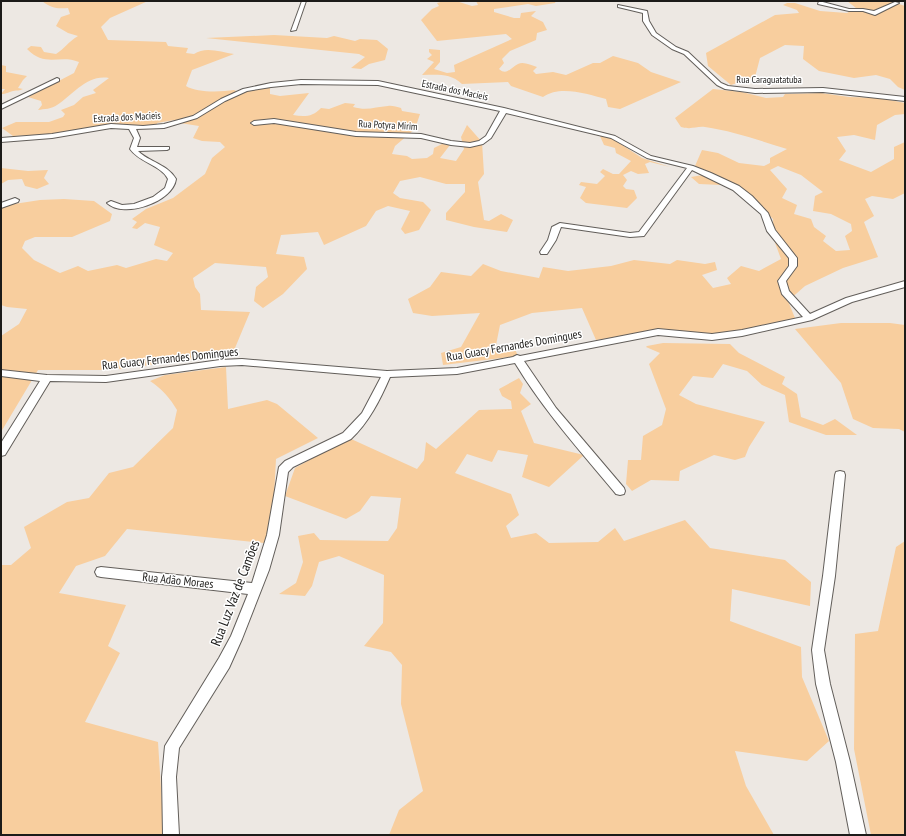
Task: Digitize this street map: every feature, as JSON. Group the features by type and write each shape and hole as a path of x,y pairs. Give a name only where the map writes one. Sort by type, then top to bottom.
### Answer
{"street":[{"path":"293,30 304,1"},
{"path":"821,1 820,3 836,7 875,13 897,3"},
{"path":"889,1 905,5"},
{"name":"Rua Caraguatatuba","path":"620,6 645,12 646,21 654,34 674,48 686,53 719,84 727,88 755,91 823,90 905,99"},
{"path":"1,107 57,80"},
{"name":"Estrada dos Macieis","path":"1,140 52,136 111,126 132,128 164,126 195,117 223,100 250,89 301,82 378,83 504,110 604,134 619,140 649,157 691,167 717,177 736,188 764,213 771,231 790,253 794,260 793,266 782,281 785,292 809,318"},
{"name":"Rua Potyra Mirim","path":"254,123 274,121 356,134 421,136 451,143 470,145 489,137 504,110"},
{"path":"132,128 137,138 133,149"},
{"path":"133,149 167,148"},
{"path":"111,203 119,207 134,207 161,195 171,187 172,180 167,172 138,155 133,149"},
{"path":"544,252 552,240 556,227 560,225 637,235 656,217 691,167"},
{"path":"1,206 15,200"},
{"name":"Rua Guacy Fernandes Domingues","path":"1,373 47,378 119,378 220,363 242,362 387,374 457,371 517,358 658,332 723,336 757,330 809,318 849,300 905,284"},
{"path":"517,358 532,385 566,428 620,491"},
{"name":"Rua Luz Vaz de Camões","path":"171,835 169,778 170,751 230,652 263,570 273,536 284,468 348,436 354,431 366,414 387,374"},
{"path":"1,452 47,378"},
{"path":"840,475 829,576 818,650 823,684 843,762 858,835"},
{"name":"Rua Adão Moraes","path":"101,572 255,589"}],"shaded area":[{"path":"42,1 148,1 110,18 101,27 108,40 166,42 168,46 188,48 186,53 194,54 203,50 208,50 234,54 192,70 186,86 196,90 234,90 238,92 270,87 270,94 280,96 309,93 293,115 297,116 312,115 321,108 329,109 345,103 355,104 353,107 363,109 392,106 401,108 402,111 420,114 415,129 395,146 392,154 407,156 412,159 427,158 433,154 434,148 442,144 450,145 440,158 456,161 464,149 461,137 467,125 482,142 484,174 478,182 484,220 489,221 501,214 513,220 507,232 474,227 446,220 446,213 465,192 465,184 446,184 420,177 400,181 393,193 400,198 423,202 431,210 419,230 405,234 401,229 410,211 388,206 376,211 366,226 324,245 318,232 281,235 276,254 304,257 307,269 283,294 263,308 254,301 256,287 268,277 266,267 215,263 193,278 195,287 200,294 201,310 250,312 235,348 229,355 111,370 38,370 1,432 1,336 19,324 27,309 1,305 1,206 40,200 64,199 94,201 112,214 110,221 72,237 35,237 25,241 22,248 34,260 60,273 78,266 88,271 117,265 126,268 156,259 167,261 173,253 154,245 160,227 145,223 137,229 132,228 137,222 132,219 146,209 173,198 205,174 212,158 225,147 220,142 202,141 193,138 199,126 180,123 174,120 157,123 157,127 133,130 112,127 69,135 54,134 13,136 2,128 16,122 49,122 63,117 65,114 61,110 74,105 83,97 96,93 93,90 109,78 94,79 87,82 55,106 48,109 38,110 42,105 41,101 28,97 74,73 79,62 65,59 53,60 40,58 27,49 31,46 41,47 44,52 56,54 78,36 68,33 56,26 61,17 70,14 68,8 54,8"},
{"path":"444,1 456,1 472,6 478,5 476,1 556,1 555,3 536,6 528,4 494,9 494,12 514,18 520,18 521,13 536,11 531,16 543,22 547,30 537,33 536,40 510,51 502,59 504,63 499,69 504,72 522,63 537,67 533,71 536,74 553,72 566,75 593,63 600,63 613,56 638,63 651,72 681,82 620,109 608,107 606,99 582,93 565,91 550,93 543,97 511,86 508,82 462,84 448,76 422,75 434,62 427,59 432,55 429,52 429,49 440,50 440,62 434,69 447,73 455,72 454,65 512,39 506,34 437,41 421,20 432,9 439,6 437,3"},
{"path":"847,1 890,1 905,6 905,90 898,87 890,79 876,75 854,78 819,71 803,59 804,46 785,45 760,58 755,77 731,85 708,66 706,53 775,15 799,13 797,10 783,5 787,3 795,3 820,11 847,13 856,8"},
{"path":"274,35 327,38 334,36 355,41 360,39 377,40 388,49 385,60 369,64 361,69 351,68 365,57 359,54 206,38"},
{"path":"1,65 6,66 6,72 27,76 18,88 23,89 1,94 5,89 1,89"},
{"path":"713,89 742,92 766,98 783,97 785,94 821,93 849,97 880,98 905,103 905,114 895,115 877,125 875,140 854,135 837,137 846,151 839,160 871,172 894,159 894,147 905,142 905,193 893,199 872,196 865,199 874,216 864,222 878,257 843,268 805,286 788,301 795,318 762,328 714,336 667,330 596,340 582,308 532,313 500,325 496,345 514,347 518,356 443,365 441,353 461,347 480,313 432,316 413,313 408,299 430,287 441,272 471,276 483,264 501,271 539,278 543,267 568,271 611,266 634,260 670,264 677,260 705,264 715,262 717,270 702,275 713,288 731,284 727,278 741,266 759,271 781,259 774,240 773,219 751,196 726,180 721,185 699,184 691,177 703,175 703,172 695,166 702,150 718,153 739,163 764,166 770,163 770,158 787,149 726,131 702,127 681,127 675,118","holes":["778,166 801,175 823,192 815,196 813,211 831,214 851,224 852,231 845,236 850,250 836,251 823,241 826,236 814,227 811,219 794,214 797,205 782,198 787,189 770,170"]},
{"path":"590,133 613,139 642,158 670,167 650,162 645,164 649,173 638,174 631,171 623,175 627,180 623,186 626,189 634,190 637,198 627,208 586,203 580,198 586,187 579,185 581,182 597,184 605,176 600,172 603,169 613,174 619,174 631,161 616,153 615,148 604,145 600,136"},
{"path":"1,168 28,171 48,170 44,178 49,184 37,189 25,186 22,179 8,180 1,184"},
{"path":"841,323 890,323 905,325 905,432 899,429 873,428 853,419 841,383 795,329"},
{"path":"663,343 730,344 739,353 785,377 782,384 797,394 801,417 823,425 835,419 857,435 826,435 789,422 785,395 762,385 747,371 723,364 713,378 693,376 679,395 696,404 765,422 749,447 745,457 735,460 714,455 680,471 679,481 651,480 632,491 626,484 628,460 641,460 643,436 662,425 666,409 649,364 660,353 646,347"},
{"path":"226,367 228,409 267,400 277,404 318,438 276,459 273,516 264,543 127,529 105,556 76,566 59,593 126,605 108,646 120,653 85,722 158,742 164,835 1,835 1,565 11,565 31,548 24,527 67,502 89,498 109,473 133,467 173,428 177,410 165,394 150,381 165,375"},
{"path":"519,378 523,384 520,393 531,404 521,411 534,443 584,455 549,487 522,477 528,455 498,450 492,462 467,454 455,473 511,494 519,515 506,526 511,538 536,533 549,543 598,542 615,528 624,541 685,520 710,548 785,560 811,582 810,606 732,589 730,621 801,647 802,677 829,741 807,761 735,751 746,786 774,835 389,835 399,810 423,791 401,704 402,665 391,652 364,646 383,623 384,575 339,556 319,562 312,586 305,596 279,594 296,583 303,562 298,536 314,533 320,540 388,541 397,528 401,498 371,496 360,511 346,519 285,496 295,468 349,438 417,469 424,460 426,442 436,449 479,410 512,409 511,401 502,396 499,389"},
{"path":"905,541 905,835 871,835 854,749 855,634 878,631 896,547"}]}
